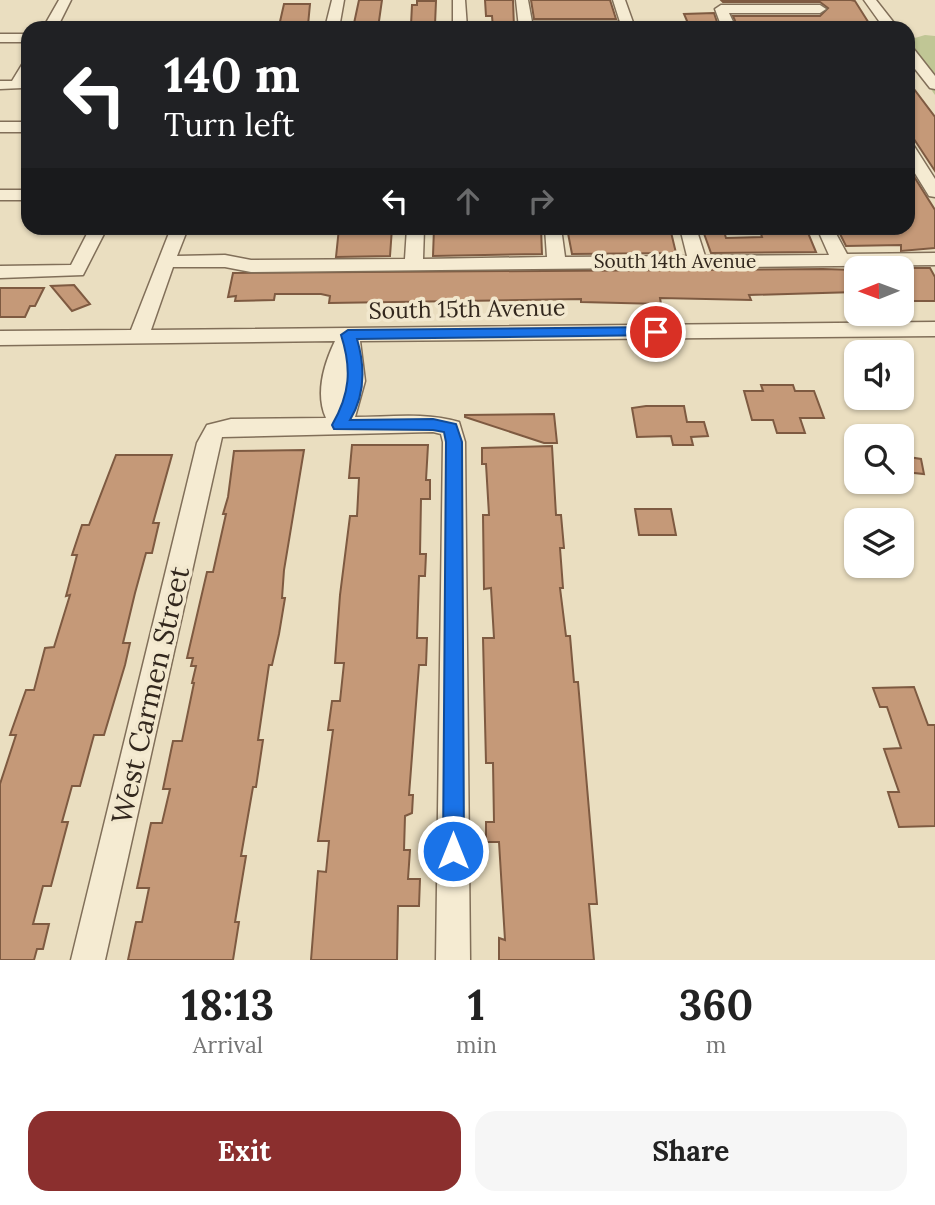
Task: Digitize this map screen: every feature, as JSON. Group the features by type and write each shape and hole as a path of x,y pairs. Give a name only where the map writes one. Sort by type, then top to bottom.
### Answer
{"street":[{"path":"54,21 65,0"},
{"path":"334,21 338,0"},
{"path":"459,0 460,21"},
{"path":"522,0 525,21"},
{"path":"619,0 625,21"},
{"path":"870,0 886,21"},
{"path":"726,21 721,9 817,4"},
{"path":"0,38 21,38"},
{"path":"915,60 935,85"},
{"path":"0,85 17,85 21,78"},
{"path":"0,127 21,127"},
{"path":"915,160 935,191"},
{"path":"0,195 21,195"},
{"path":"0,272 77,271 95,235"},
{"path":"138,338 177,235"},
{"path":"414,262 415,235"},
{"path":"554,235 557,262"},
{"path":"690,235 698,262"},
{"path":"828,235 841,260"},
{"name":"South 14th Avenue","path":"167,262 225,261 251,266 273,260 389,265 414,262 935,260"},
{"name":"South 15th Avenue","path":"0,338 935,329"},
{"path":"340,425 352,404 336,360 348,335"},
{"path":"340,425 433,424 451,428 454,442 453,960"},
{"name":"West Carmen Street","path":"89,960 208,443 215,431 231,427 340,425"}],"green space":[{"path":"935,36 935,95 915,67 915,38"}],"building":[{"path":"359,0 382,0 379,21 354,21"},
{"path":"485,0 513,0 514,21 492,21 492,16 486,16"},
{"path":"531,0 610,0 616,19 534,19"},
{"path":"721,0 851,0 855,1 868,21 735,21 733,16 820,16 828,8 820,2"},
{"path":"417,1 436,1 435,21 411,21 412,5 417,5"},
{"path":"284,4 310,4 308,21 280,21"},
{"path":"714,13 717,21 687,21 684,14"},
{"path":"915,90 935,117 935,171 915,141"},
{"path":"915,178 935,210 935,248 901,251 901,245 846,246 840,235 915,235"},
{"path":"338,235 392,235 390,256 336,257"},
{"path":"434,235 541,235 542,254 433,256"},
{"path":"568,235 672,235 676,253 572,254"},
{"path":"705,235 725,235 726,238 809,235 816,252 711,253"},
{"path":"914,268 930,268 935,277 935,301 914,301"},
{"path":"844,270 844,292 749,295 751,300 660,298 661,304 581,302 581,299 329,303 330,296 321,294 275,294 274,300 235,301 236,296 228,297 233,273"},
{"path":"74,285 90,304 72,311 51,286"},
{"path":"0,288 44,288 35,306 30,306 25,317 0,317"},
{"path":"761,385 793,385 795,391 814,391 824,418 800,418 805,433 777,433 773,420 752,420 744,391 763,391"},
{"path":"684,406 687,422 704,422 708,436 691,437 693,445 673,445 671,436 637,437 632,408"},
{"path":"554,414 557,443 544,443 465,417 465,415"},
{"path":"352,445 428,445 426,480 430,480 430,499 421,499 420,554 426,554 425,576 419,576 417,638 427,638 426,665 419,665 409,795 413,795 412,813 405,816 404,850 410,850 408,879 420,879 419,906 398,906 397,960 311,960 318,871 326,872 329,841 318,841 333,730 328,730 332,701 340,701 344,663 335,663 340,595 350,516 357,516 359,478 349,478"},
{"path":"552,446 556,515 561,515 564,548 560,548 563,588 560,588 566,636 570,636 574,682 578,682 597,904 589,904 594,960 499,960 499,938 505,940 499,842 486,842 486,822 494,822 493,763 486,763 483,638 494,638 491,588 484,589 483,515 489,515 486,464 482,464 482,448"},
{"path":"304,450 284,570 282,598 285,598 272,665 269,665 258,740 263,740 256,787 253,787 241,856 246,856 235,922 239,922 233,960 128,960 136,922 142,922 149,888 137,888 151,823 162,823 170,789 163,789 173,741 182,741 196,666 191,666 193,658 187,658 207,572 213,572 226,514 223,514 234,451"},
{"path":"116,455 172,455 153,523 159,523 152,553 146,553 135,593 123,643 130,643 104,735 94,735 80,786 72,786 62,822 68,822 51,886 43,886 33,924 49,924 43,949 37,949 34,960 0,960 0,784 16,735 10,735 26,690 34,690 45,648 54,647 70,595 66,596 77,555 72,555 82,525 89,525"},
{"path":"914,458 921,459 924,474 914,473"},
{"path":"635,509 671,509 676,535 639,535"},
{"path":"914,687 928,725 935,725 935,826 899,827 888,792 899,792 884,749 901,748 887,707 880,707 873,688"}],"route":[{"path":"453,851 454,442 451,428 433,424 340,425 352,404 356,360 348,335 656,332"}]}
